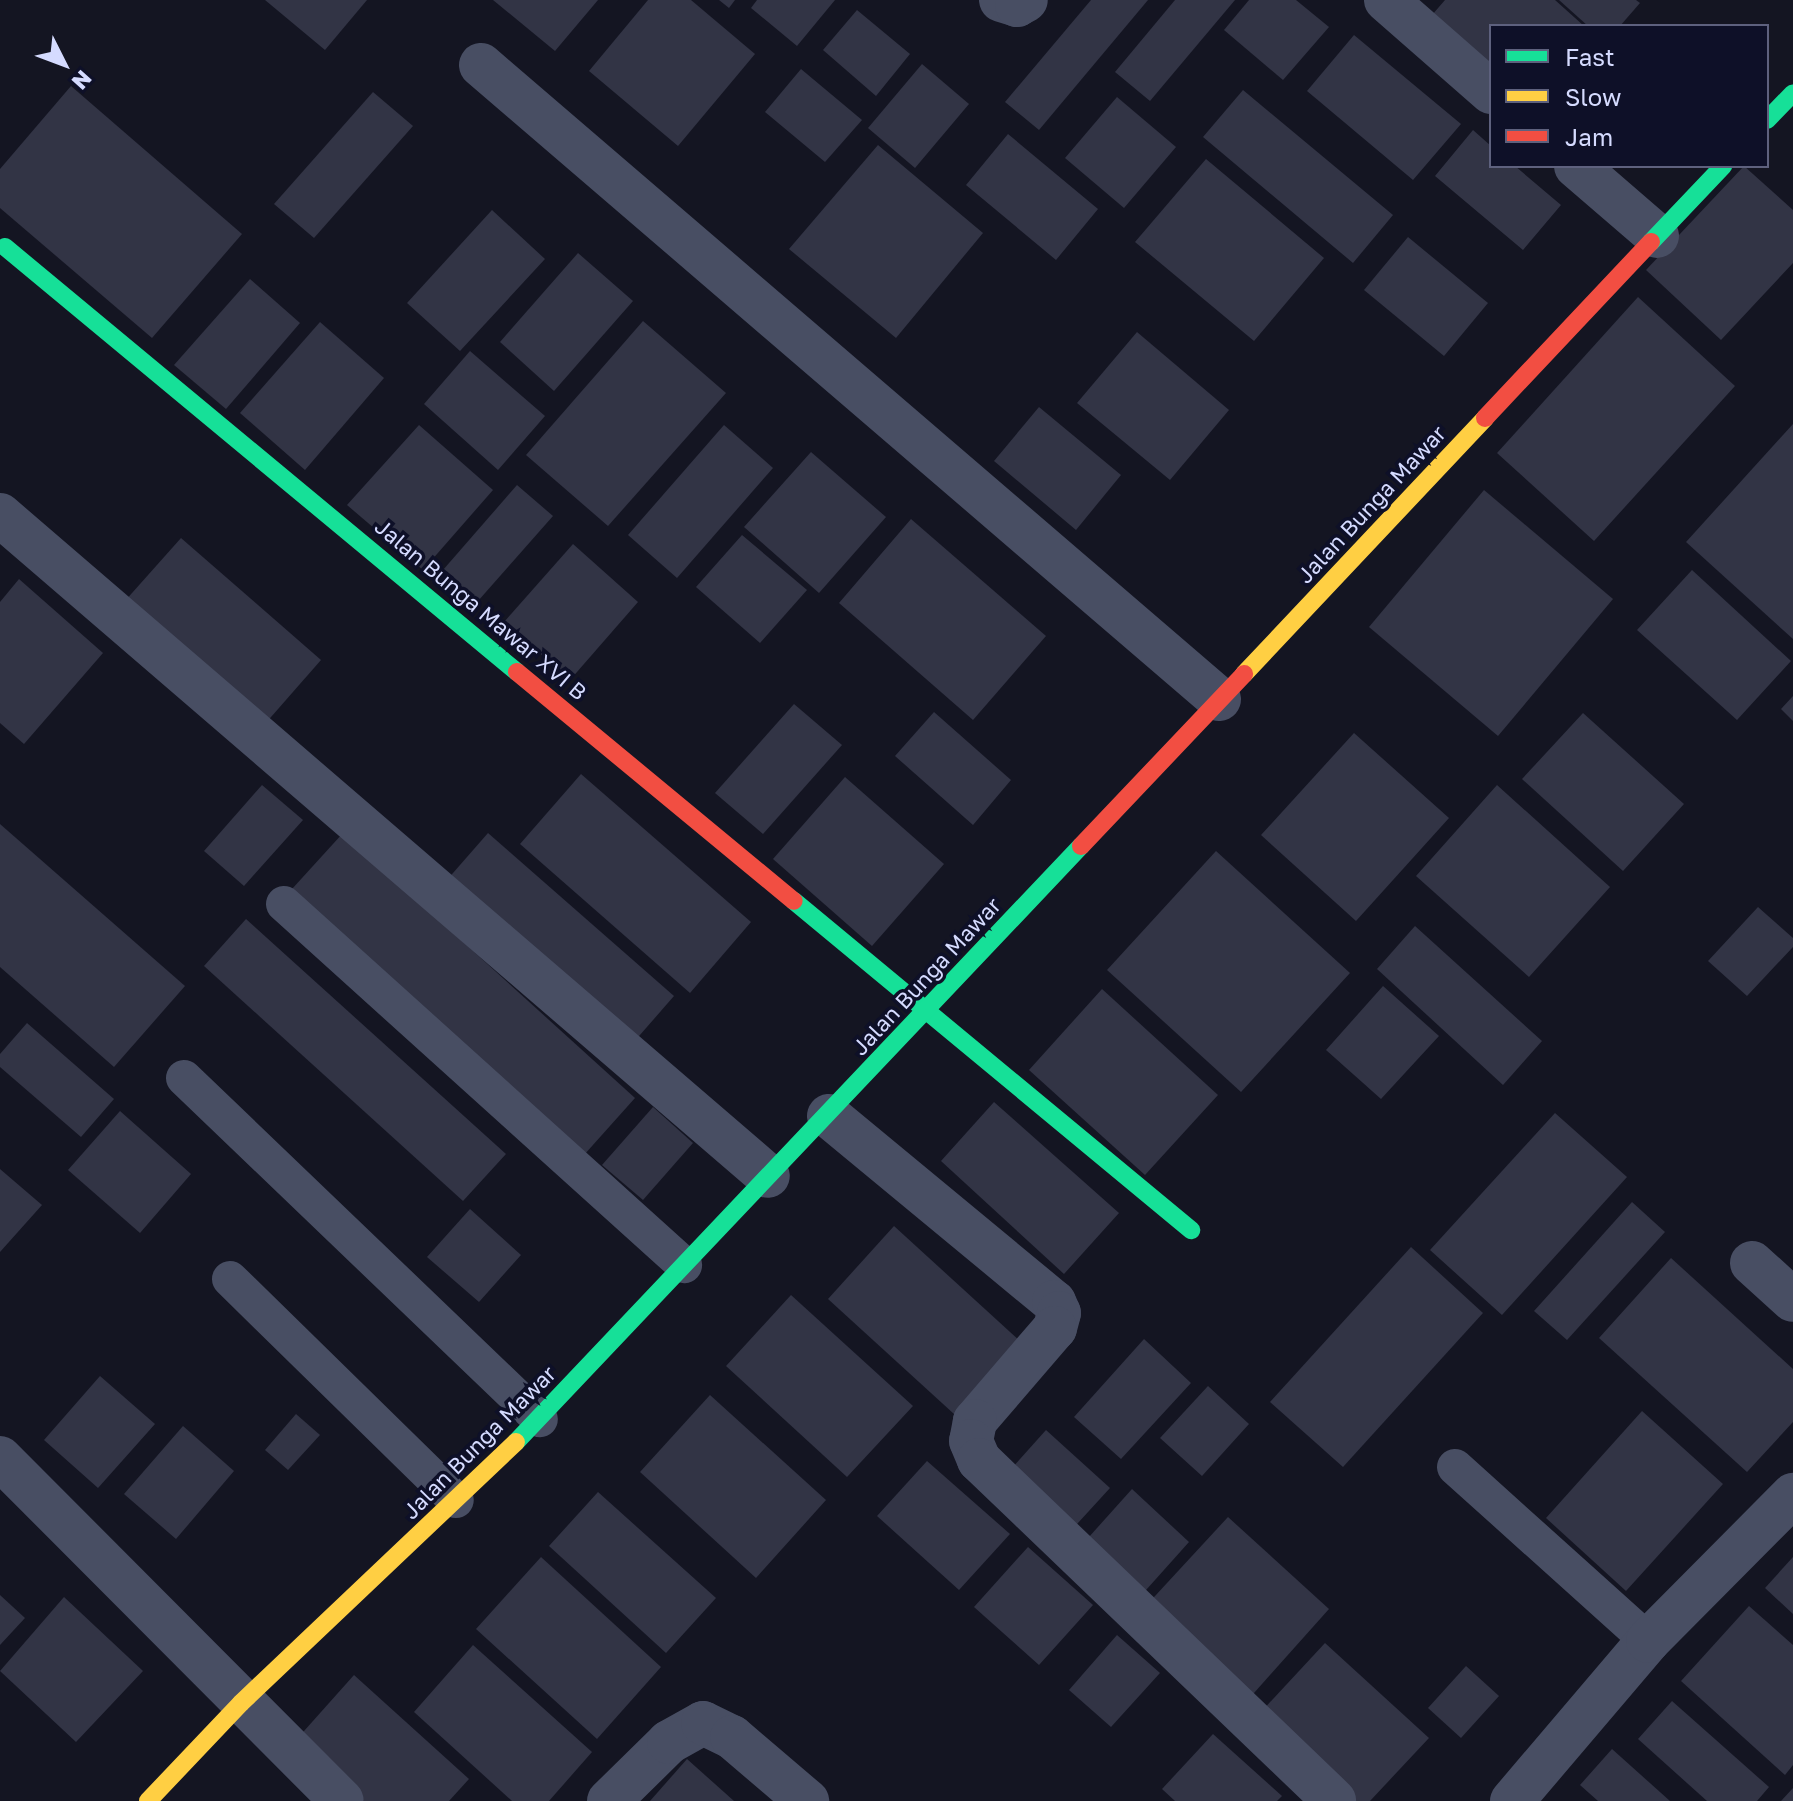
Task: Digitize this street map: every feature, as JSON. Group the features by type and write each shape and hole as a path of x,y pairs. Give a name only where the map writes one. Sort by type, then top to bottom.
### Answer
{"street":[{"path":"1001,0 1017,5 1026,0"},
{"path":"1386,0 1489,90"},
{"path":"481,65 1219,699"},
{"path":"1769,118 1793,93"},
{"path":"1578,168 1657,236"},
{"name":"Jalan Bunga Mawar","path":"148,1801 241,1703 540,1419 1721,168"},
{"name":"Jalan Bunga Mawar XVI B","path":"5,247 927,1008 1191,1230"},
{"path":"0,515 768,1176"},
{"path":"829,1116 1054,1302 1059,1313 1055,1328 975,1421 971,1441 979,1460 1334,1801"},
{"path":"1752,1263 1793,1300"},
{"path":"0,1458 342,1801"},
{"path":"1512,1801 1648,1641 1793,1495"},
{"path":"609,1801 669,1742 703,1723 732,1737 807,1801"}],"lane":[{"path":"284,904 684,1265"},
{"path":"184,1078 540,1419"},
{"path":"230,1279 456,1500"},
{"path":"1455,1467 1648,1641"}],"building":[{"path":"265,0 367,0 325,50"},
{"path":"493,0 598,0 555,51"},
{"path":"648,0 691,0 755,54 678,146 589,71"},
{"path":"719,0 735,0 729,8"},
{"path":"757,0 835,0 797,46 751,8"},
{"path":"1091,0 1148,0 1039,130 1005,102"},
{"path":"1175,0 1235,0 1150,101 1115,72"},
{"path":"1249,0 1296,0 1329,27 1283,80 1224,30"},
{"path":"1445,0 1555,0 1582,24 1489,24 1489,66 1432,15"},
{"path":"1559,0 1636,0 1640,3 1622,24 1586,24"},
{"path":"857,10 910,54 876,96 823,50"},
{"path":"1354,35 1461,124 1413,180 1307,91"},
{"path":"922,64 969,104 915,168 868,128"},
{"path":"801,69 862,120 825,162 765,112"},
{"path":"71,86 242,234 152,338 0,208 0,169"},
{"path":"1243,90 1393,215 1353,263 1203,137"},
{"path":"373,92 413,126 314,238 274,204"},
{"path":"1117,97 1176,147 1124,208 1065,158"},
{"path":"1473,130 1489,144 1489,168 1517,168 1561,205 1523,250 1435,176"},
{"path":"1008,134 1098,209 1056,260 966,185"},
{"path":"878,145 983,233 896,338 789,249"},
{"path":"1206,159 1324,258 1254,341 1135,242"},
{"path":"1742,168 1746,168 1793,210 1793,263 1721,340 1646,270"},
{"path":"492,210 545,259 460,351 407,303"},
{"path":"1408,237 1488,303 1444,356 1364,290"},
{"path":"578,253 633,301 554,391 500,342"},
{"path":"250,279 300,323 226,409 174,365"},
{"path":"1638,297 1735,386 1594,541 1497,453"},
{"path":"643,321 726,393 608,526 526,455"},
{"path":"320,322 384,378 305,470 240,413"},
{"path":"1137,332 1229,410 1170,480 1077,403"},
{"path":"470,351 545,416 498,470 424,404"},
{"path":"1039,407 1121,475 1076,530 994,461"},
{"path":"1793,424 1793,639 1686,542"},
{"path":"419,425 493,490 423,570 347,505"},
{"path":"724,425 773,468 677,578 628,535"},
{"path":"811,452 886,517 819,593 744,527"},
{"path":"517,485 553,516 478,601 443,570"},
{"path":"1484,490 1613,599 1498,736 1369,627"},
{"path":"911,519 1046,636 973,720 839,603"},
{"path":"742,535 807,590 760,643 696,587"},
{"path":"181,538 321,660 257,733 116,611"},
{"path":"573,544 638,602 570,680 504,622"},
{"path":"1692,570 1791,661 1737,720 1637,630"},
{"path":"19,579 103,653 24,744 0,723 0,602"},
{"path":"1793,696 1793,721 1781,709"},
{"path":"794,704 842,745 763,834 715,793"},
{"path":"934,712 1011,780 973,825 895,756"},
{"path":"1583,713 1684,804 1623,871 1522,779"},
{"path":"1354,733 1449,818 1356,921 1261,835"},
{"path":"581,774 751,922 690,993 520,844"},
{"path":"845,777 944,864 872,946 773,859"},
{"path":"262,785 303,820 244,886 204,851"},
{"path":"1497,785 1610,887 1529,977 1416,876"},
{"path":"0,824 185,986 114,1067 0,967"},
{"path":"343,833 635,1098 584,1155 292,889"},
{"path":"488,833 674,996 626,1051 439,889"},
{"path":"1216,851 1350,973 1241,1092 1107,970"},
{"path":"1758,907 1793,938 1793,947 1747,996 1708,961"},
{"path":"246,919 506,1154 463,1201 204,966"},
{"path":"1415,926 1542,1041 1503,1085 1377,969"},
{"path":"1383,986 1439,1036 1381,1099 1326,1050"},
{"path":"1102,989 1218,1095 1145,1175 1029,1070"},
{"path":"27,1023 114,1099 81,1137 0,1067 0,1054"},
{"path":"994,1102 1119,1213 1064,1274 941,1161"},
{"path":"653,1107 693,1143 643,1200 602,1165"},
{"path":"120,1111 191,1174 140,1233 68,1170"},
{"path":"1555,1113 1627,1177 1502,1315 1430,1250"},
{"path":"0,1169 42,1205 0,1252"},
{"path":"1632,1202 1665,1232 1567,1340 1534,1311"},
{"path":"470,1209 521,1255 479,1302 427,1257"},
{"path":"894,1226 1021,1342 954,1414 828,1299"},
{"path":"1411,1247 1483,1313 1343,1467 1270,1402"},
{"path":"1671,1258 1793,1369 1793,1422 1747,1472 1599,1338"},
{"path":"791,1295 913,1406 847,1477 726,1366"},
{"path":"1144,1339 1191,1383 1121,1459 1074,1417"},
{"path":"100,1376 155,1424 98,1488 44,1440"},
{"path":"1208,1386 1249,1424 1202,1476 1160,1438"},
{"path":"710,1395 826,1500 756,1578 640,1472"},
{"path":"1642,1411 1723,1484 1626,1591 1546,1518"},
{"path":"296,1414 320,1435 288,1470 265,1450"},
{"path":"183,1426 234,1471 176,1539 124,1494"},
{"path":"1046,1430 1110,1488 1067,1535 1004,1477"},
{"path":"927,1461 1010,1534 959,1590 877,1516"},
{"path":"1132,1489 1189,1542 1138,1599 1080,1547"},
{"path":"598,1492 716,1598 666,1653 549,1546"},
{"path":"1228,1517 1329,1609 1246,1702 1143,1609"},
{"path":"1028,1547 1093,1605 1039,1665 974,1607"},
{"path":"541,1557 661,1667 597,1739 476,1629"},
{"path":"1793,1557 1793,1614 1765,1588"},
{"path":"0,1595 25,1618 0,1645"},
{"path":"64,1597 143,1671 76,1742 0,1671"},
{"path":"1749,1606 1793,1645 1793,1765 1785,1775 1681,1681"},
{"path":"1117,1635 1160,1673 1111,1727 1069,1690"},
{"path":"1325,1643 1429,1738 1370,1801 1355,1801 1259,1714"},
{"path":"473,1645 592,1752 549,1801 512,1801 414,1712"},
{"path":"1466,1666 1499,1696 1461,1738 1428,1708"},
{"path":"354,1675 469,1779 449,1801 364,1801 296,1740"},
{"path":"1672,1701 1769,1787 1757,1801 1707,1801 1638,1739"},
{"path":"1213,1734 1282,1796 1277,1801 1175,1801 1162,1789"},
{"path":"1612,1749 1670,1801 1598,1801 1580,1785"},
{"path":"687,1759 734,1801 650,1801"},
{"path":"1793,1788 1793,1801 1781,1801"}],"traffic: fast":[{"path":"1769,118 1793,93"},
{"path":"1651,242 1721,168"},
{"path":"5,247 517,672"},
{"path":"516,1442 1081,846"},
{"path":"794,901 1191,1230"}],"traffic: slow":[{"path":"1244,674 1485,418"},
{"path":"148,1801 241,1703 516,1442"}],"traffic: jam":[{"path":"1485,418 1651,242"},
{"path":"517,672 794,901"},
{"path":"1081,846 1244,674"}]}
